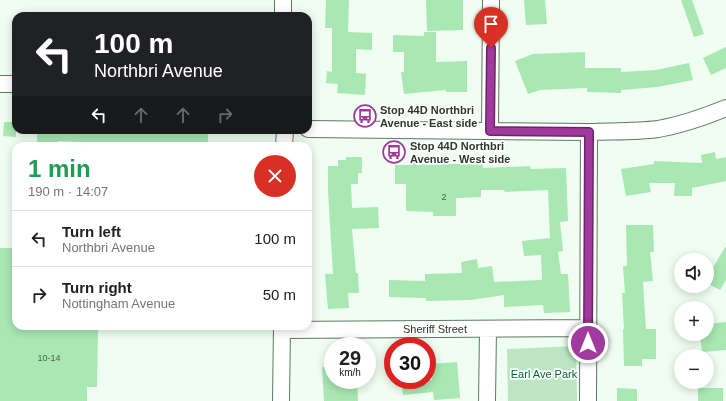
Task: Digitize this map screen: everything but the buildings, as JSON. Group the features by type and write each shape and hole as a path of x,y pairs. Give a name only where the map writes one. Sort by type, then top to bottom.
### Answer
{"street":[{"path":"283,0 283,12"},
{"path":"490,131 491,0"},
{"path":"0,84 12,84"},
{"path":"312,129 589,132 657,129 697,119 726,108"},
{"path":"588,401 589,132"},
{"name":"Sheriff Street","path":"312,328 588,328"},
{"path":"487,401 488,329"},
{"path":"281,401 282,330"}],"green space":[{"name":"Earl Ave Park","path":"576,346 577,401 508,401 507,349"}],"place":[{"name":"Stop 44D Northbri Avenue - East side","path":"365,116"},
{"name":"Stop 44D Northbri Avenue - West side","path":"394,152"}],"route":[{"path":"491,48 490,131 589,132 588,343"}]}
